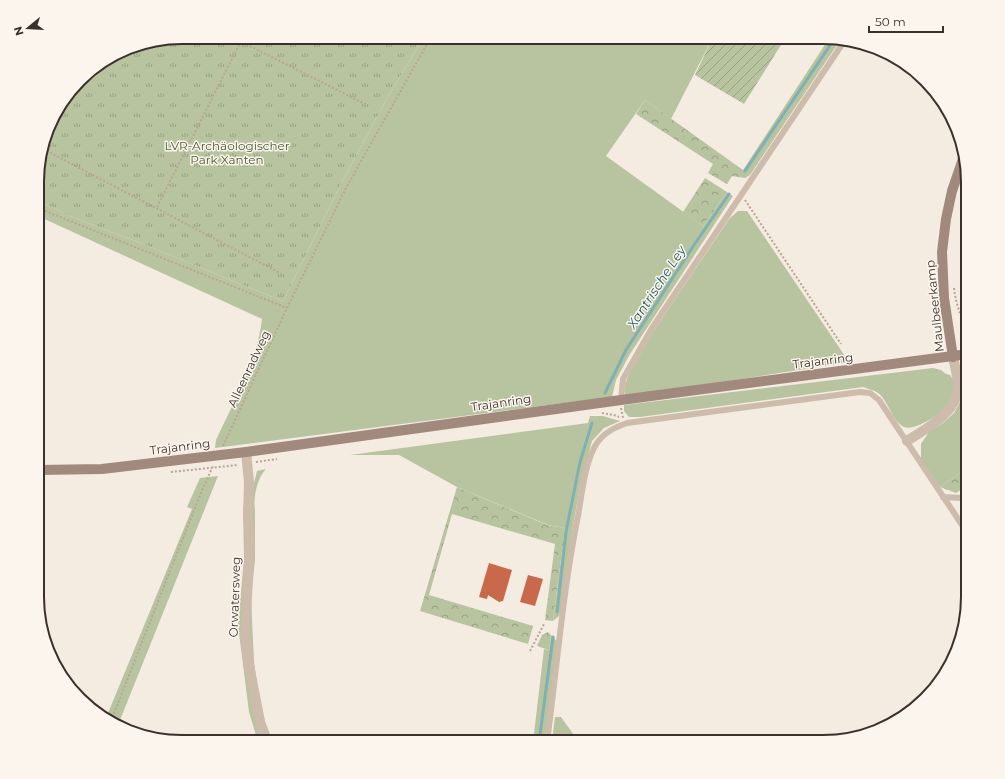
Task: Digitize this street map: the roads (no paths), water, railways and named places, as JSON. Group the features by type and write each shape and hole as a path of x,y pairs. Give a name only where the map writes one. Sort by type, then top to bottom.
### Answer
{"main road":[{"name":"Maulbeerkamp","path":"953,357 944,298 942,252 946,219 952,191 960,167"},
{"name":"Trajanring","path":"44,470 102,469 246,452 621,400 961,355"}],"street":[{"path":"906,441 942,418 955,402 958,389 953,357"},
{"name":"Orwatersweg","path":"246,452 250,482 248,516 250,537 245,637 263,735"}],"lane":[{"path":"621,400 624,379 628,368 652,328 841,46"},
{"path":"549,735 572,543 586,472 594,448 606,432 627,423 860,392 870,393 879,400 961,524"},
{"path":"943,497 961,498"}],"waterway":[{"name":"Xantrische Ley","path":"745,171 831,44"},
{"name":"Xantrische Ley","path":"605,393 626,350 729,194"},
{"name":"Xantrische Ley","path":"557,612 566,532 580,462 592,423"},
{"name":"Xantrische Ley","path":"540,735 553,637"}],"park label":[{"name":"LVR-Archäologischer Park Xanten","path":"227,153"}]}
